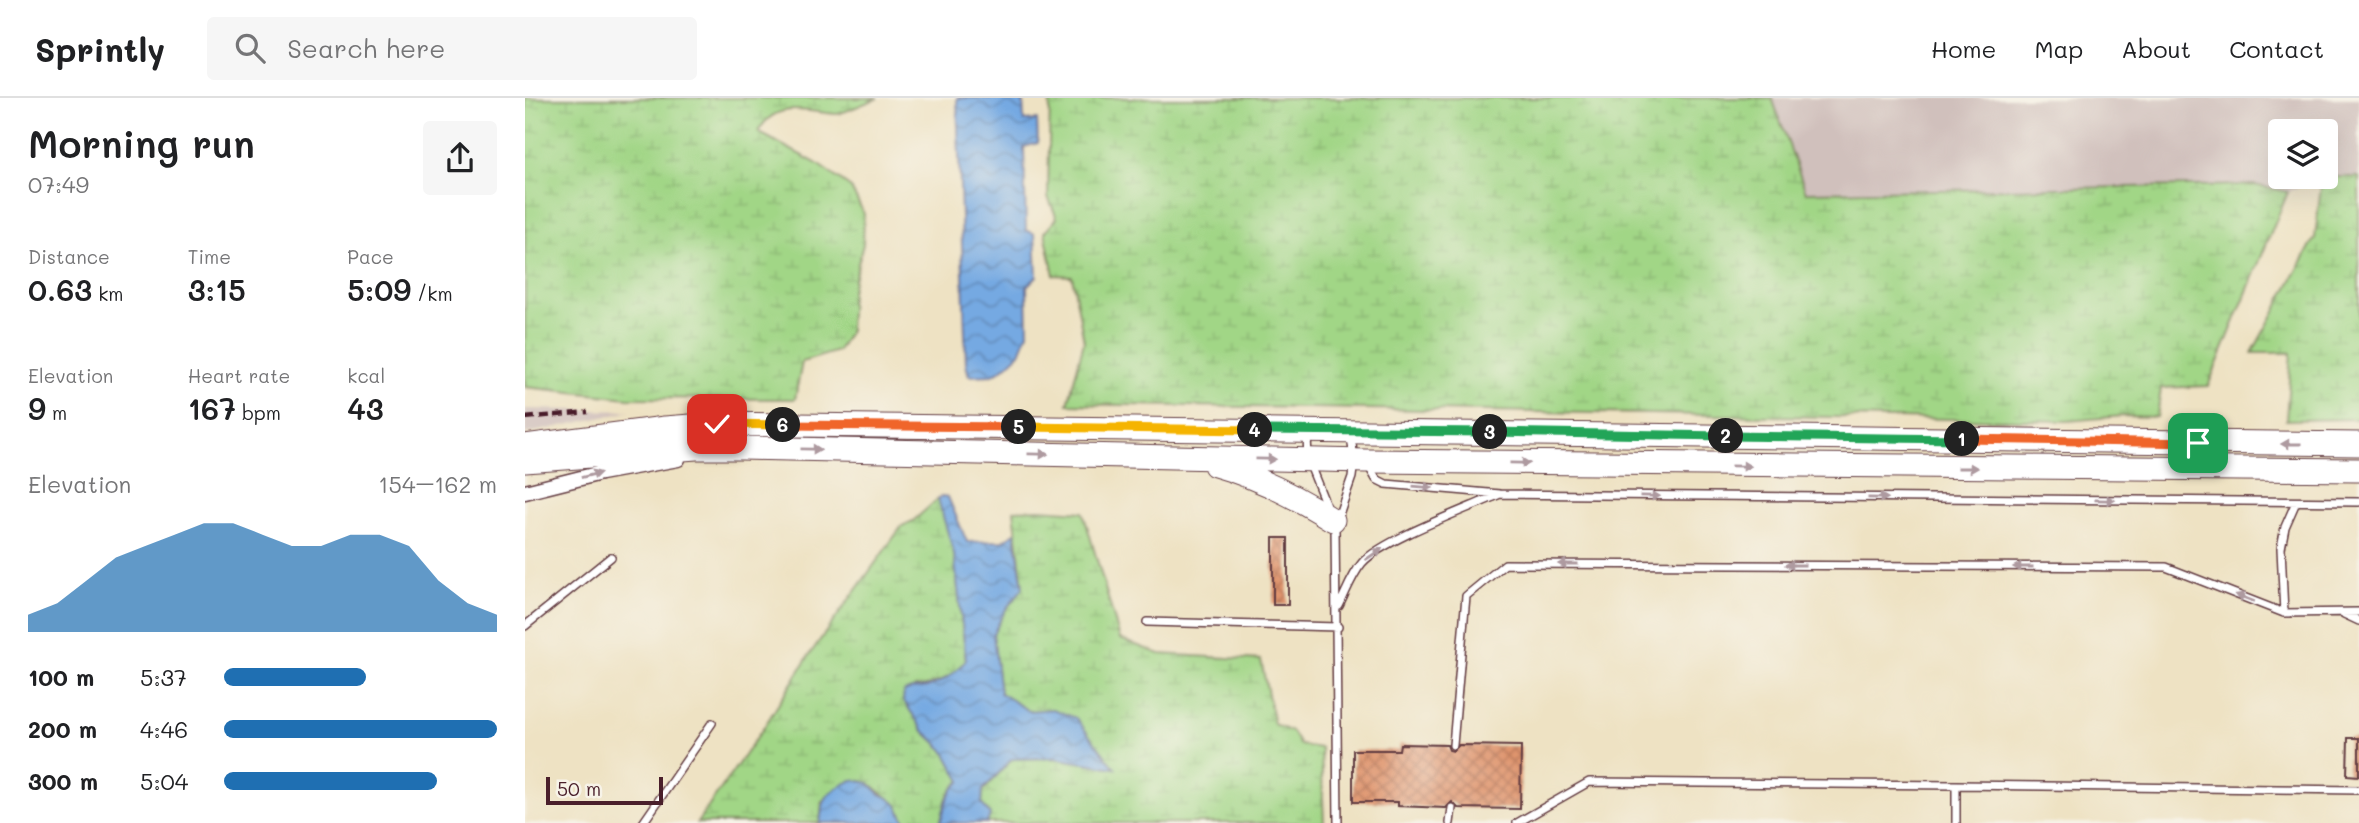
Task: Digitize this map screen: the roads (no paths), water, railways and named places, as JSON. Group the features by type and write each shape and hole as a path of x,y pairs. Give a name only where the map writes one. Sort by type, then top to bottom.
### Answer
{"main road":[{"path":"525,446 717,424 2359,444"},
{"path":"525,461 742,447 1360,461 1899,468 2359,470"},
{"path":"1185,457 1251,476 1302,499 1334,523"}],"street":[{"path":"525,492 601,473 742,447"}],"lane":[{"path":"1307,430 1308,460 1334,523 1338,627 1338,823"},
{"path":"1350,431 1360,461 1386,484 1500,494 2359,502"},
{"path":"1334,523 1360,461"},
{"path":"1337,610 1364,561 1395,541 1500,494"},
{"path":"2284,612 2281,548 2285,527 2296,502"},
{"path":"525,626 611,557"},
{"path":"1453,745 1466,596 1504,564 2166,567 2284,612 2359,612"},
{"path":"2340,612 2359,621"},
{"path":"1147,622 1338,627"},
{"path":"643,823 712,723"},
{"path":"1517,823 1589,782 2359,790"},
{"path":"1956,785 1956,823"},
{"path":"1450,823 1452,808"}],"water":[{"path":"957,98 1023,98 1024,121 1037,120 1038,143 1024,147 1026,230 1035,234 1037,276 1027,286 1028,333 1020,353 993,375 969,376 966,364"},
{"path":"942,496 948,497 967,542 1003,541 1015,533 1023,588 1006,609 993,634 1000,693 1029,711 1053,709 1076,718 1115,768 1054,758 1012,759 983,790 982,804 990,815 987,823 940,823 949,796 961,781 944,750 924,731 903,700 904,692 938,683 954,673 966,660 954,554 938,499"},
{"path":"852,780 869,783 880,794 889,798 897,805 906,823 820,823 825,800 837,788"}],"railway":[{"path":"525,418 588,412"}]}
